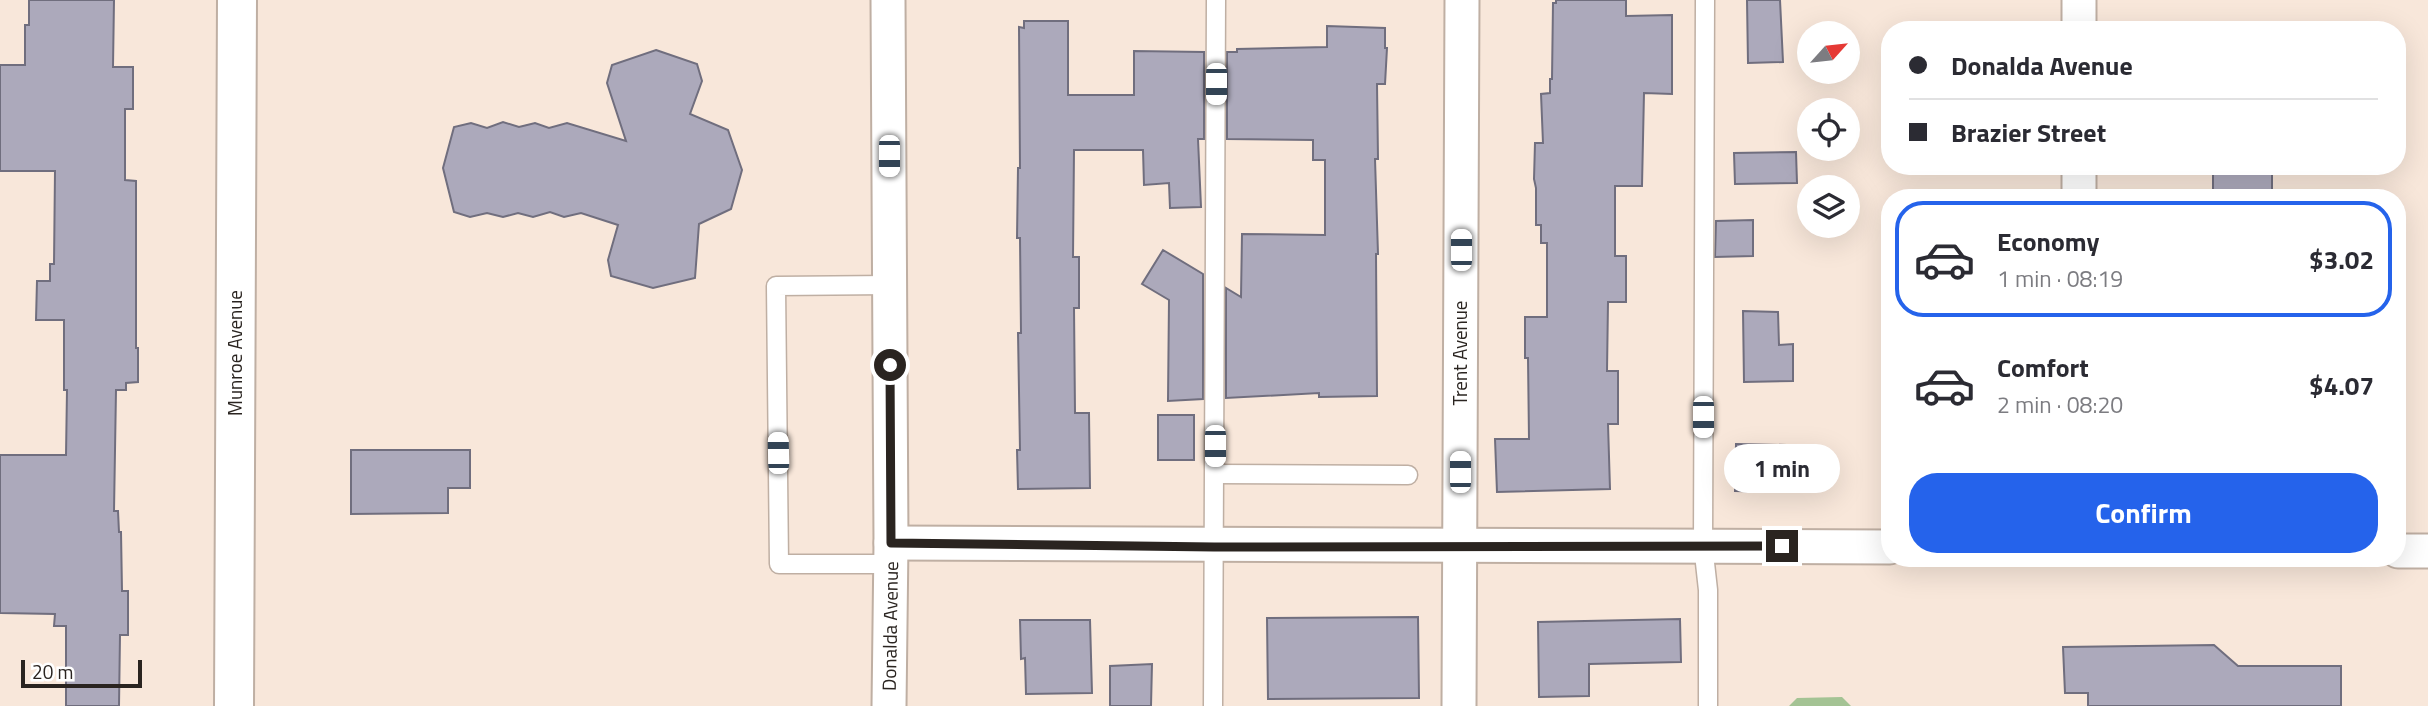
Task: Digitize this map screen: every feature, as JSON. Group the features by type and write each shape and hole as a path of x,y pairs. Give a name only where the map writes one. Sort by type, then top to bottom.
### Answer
{"street":[{"name":"Munroe Avenue","path":"234,706 237,0"},
{"name":"Donalda Avenue","path":"888,0 891,553 889,706"},
{"name":"Trent Avenue","path":"1459,706 1462,0"},
{"path":"2079,21 2080,0"},
{"path":"891,553 1214,547 1881,547"},
{"path":"2406,551 2428,551"}],"lane":[{"path":"1213,706 1216,0"},
{"path":"1705,0 1703,545 1709,590 1708,706"},
{"path":"890,285 776,286 779,564 891,553"},
{"path":"1215,474 1408,475"}],"green space":[{"path":"1842,697 1851,706 1789,706 1797,698"}],"building":[{"path":"29,0 114,0 113,67 133,67 133,109 125,109 125,180 136,181 138,382 126,383 126,390 116,390 114,511 118,511 121,532 122,591 128,591 128,635 120,635 119,706 66,706 66,626 54,626 55,614 0,613 0,455 66,455 64,320 36,320 37,281 50,281 50,264 54,264 55,171 0,171 0,65 25,65 25,25 29,25"},
{"path":"1556,0 1626,0 1626,16 1672,15 1672,94 1644,93 1642,186 1615,186 1615,256 1626,256 1626,302 1608,302 1607,371 1618,371 1618,424 1608,424 1610,489 1497,492 1495,439 1529,439 1525,317 1547,317 1547,243 1541,243 1541,225 1536,225 1535,143 1543,143 1541,94 1550,93 1553,3 1556,3"},
{"path":"1747,0 1780,0 1783,62 1748,63"},
{"path":"1024,21 1068,21 1068,95 1134,95 1134,51 1204,52 1204,139 1198,139 1201,207 1170,208 1169,183 1144,185 1143,150 1074,150 1073,257 1079,257 1079,308 1074,308 1075,413 1089,413 1090,488 1018,489 1018,333 1021,333 1020,238 1017,238 1020,168 1019,27 1024,28"},
{"path":"1327,26 1385,28 1385,84 1377,84 1378,159 1375,159 1378,254 1377,396 1319,397 1319,393 1226,398 1226,288 1241,297 1242,234 1325,235 1325,160 1313,160 1313,140 1227,139 1227,52 1237,52 1237,49 1327,47"},
{"path":"656,50 697,64 702,81 690,114 728,130 742,170 731,209 699,224 695,278 653,288 611,276 608,260 618,225 581,213 564,217 550,212 533,217 518,213 503,217 487,213 470,217 454,212 443,168 454,127 471,123 487,128 503,122 519,127 535,123 549,128 567,123 626,141 607,83 612,65"},
{"path":"1796,152 1797,183 1735,184 1734,153"},
{"path":"2213,175 2272,175 2272,189 2213,189"},
{"path":"1753,220 1753,256 1715,257 1716,221"},
{"path":"1163,250 1203,274 1203,399 1168,401 1169,300 1142,284"},
{"path":"1743,311 1778,312 1779,345 1793,344 1793,381 1744,382"},
{"path":"1158,415 1194,415 1194,460 1158,460"},
{"path":"1736,444 1786,445 1786,492 1735,491"},
{"path":"351,450 470,450 470,488 448,488 448,513 351,514"},
{"path":"1418,617 1419,698 1268,699 1267,618"},
{"path":"1680,619 1681,662 1589,664 1589,696 1539,697 1538,622"},
{"path":"1020,620 1090,620 1092,693 1026,694 1025,658 1021,659"},
{"path":"2214,645 2238,666 2341,666 2341,706 2088,706 2088,693 2065,693 2063,647"},
{"path":"1152,664 1151,706 1110,706 1110,666"}],"route":[{"path":"890,365 891,543 1214,547 1782,546"}]}
